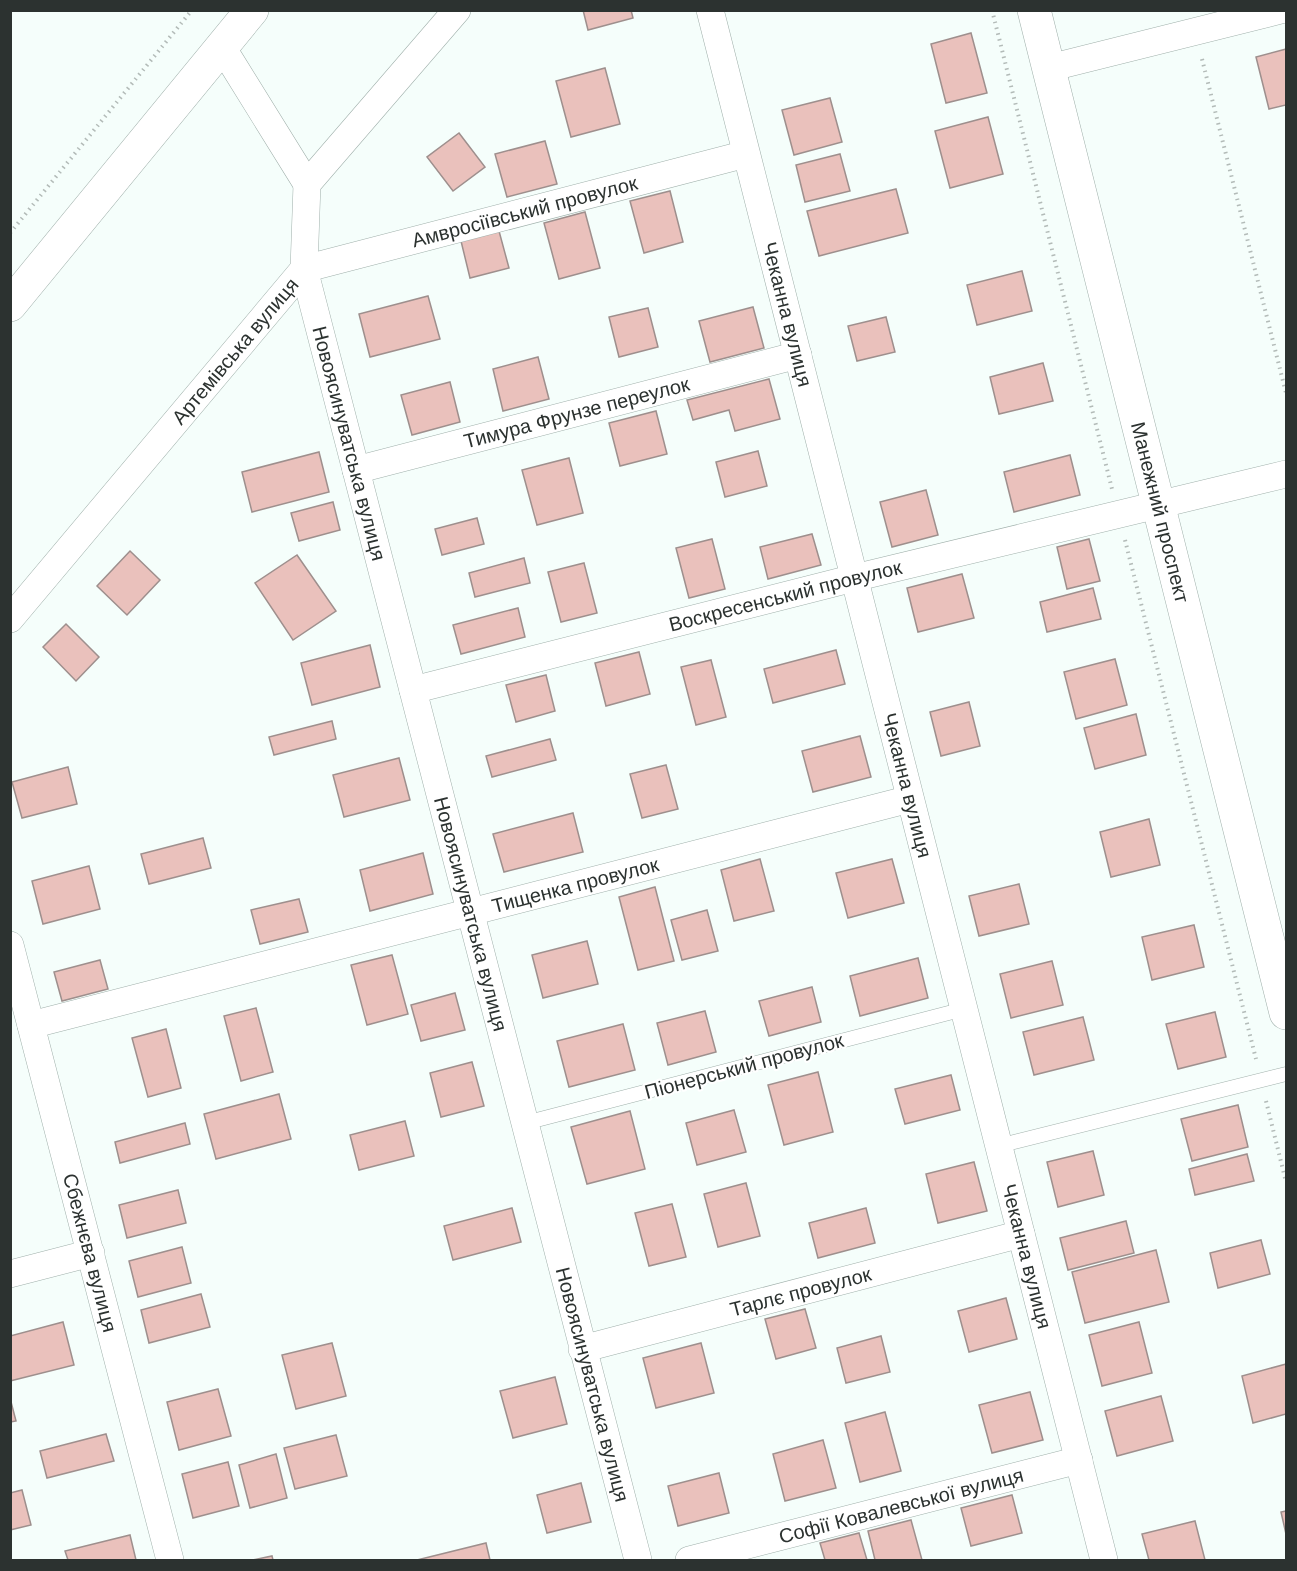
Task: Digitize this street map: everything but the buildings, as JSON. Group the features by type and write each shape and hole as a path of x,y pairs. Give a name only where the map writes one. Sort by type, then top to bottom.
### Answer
{"street":[{"path":"10,304 252,10"},
{"path":"222,47 307,184 457,10"},
{"name":"Чеканна вулиця","path":"710,10 1104,1560"},
{"name":"Манежний проспект","path":"1034,10 1158,505 1278,941 1287,1013"},
{"path":"1049,68 1281,10"},
{"name":"Амвросіївський провулок","path":"304,269 746,154"},
{"name":"Артемівська вулиця","path":"10,619 304,269 307,184"},
{"name":"Новоясинуватська вулиця","path":"304,269 638,1560"},
{"name":"Тимура Фрунзе переулок","path":"356,470 798,356"},
{"name":"Воскресенський провулок","path":"413,690 854,578 1287,474"},
{"name":"Тищенка провулок","path":"31,1025 910,799"},
{"name":"Сбежнєва вулиця","path":"10,945 170,1560"},
{"name":"Тарлє провулок","path":"582,1349 1021,1234"},
{"path":"10,1274 91,1253"},
{"name":"Софії Ковалевської вулиця","path":"689,1560 1079,1460"}],"lane":[{"name":"Пiонерський провулок","path":"525,1123 964,1009"},
{"path":"998,1146 1287,1074"}],"path":[{"path":"10,233 192,10"},
{"path":"992,10 1287,1182"},
{"path":"1195,32 1287,393"}]}
